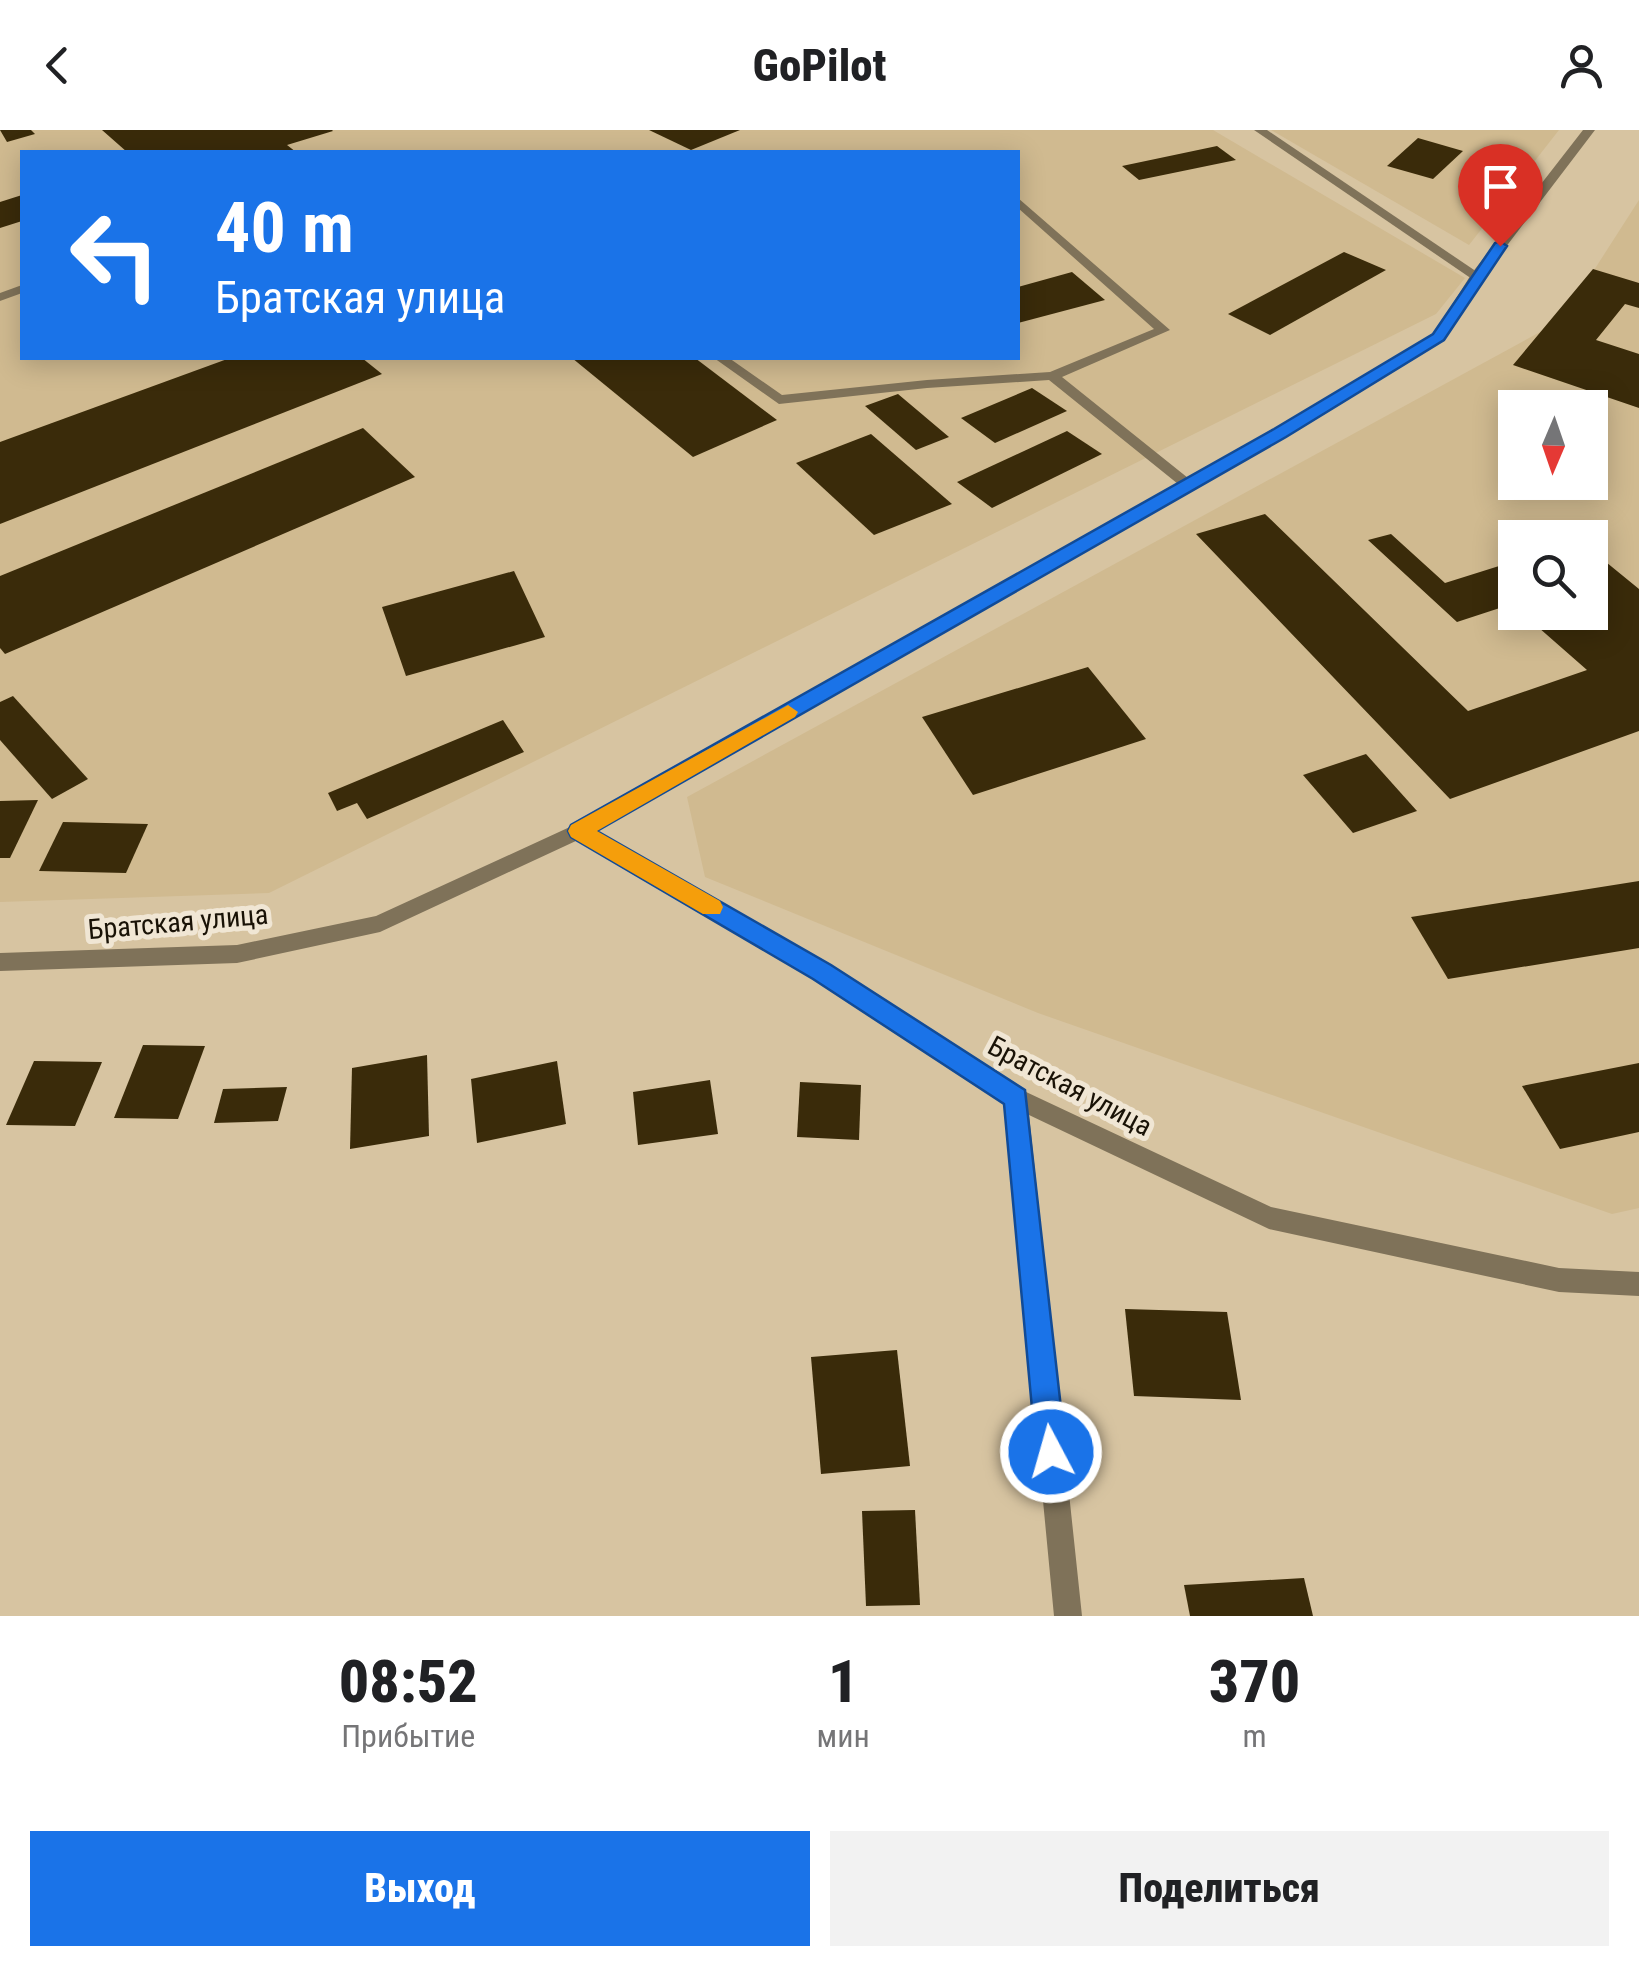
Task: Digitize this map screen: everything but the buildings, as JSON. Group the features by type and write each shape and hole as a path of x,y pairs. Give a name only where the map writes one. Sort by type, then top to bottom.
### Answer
{"street":[{"path":"1260,130 1477,276"},
{"name":"Братская улица","path":"0,962 238,954 380,924 579,831 1188,485 1439,337 1477,276 1588,130"},
{"path":"724,360 779,400 1052,376 1164,330 1020,204"},
{"path":"1052,376 1188,485"},
{"name":"Братская улица","path":"579,831 822,972 1016,1098 1270,1218 1559,1280 1639,1284"},
{"path":"1016,1098 1068,1616"}],"shaded area":[{"path":"0,130 1213,130 1465,278 1436,314 269,893 0,902"},
{"path":"1271,130 1559,130 1469,245"},
{"path":"1639,200 1639,1208 1612,1214 1038,1013 705,877 687,797 1562,320"}],"slow traffic":[{"path":"712,907 579,831 788,712"}],"route":[{"path":"1051,1452 1016,1098 822,972 579,831 1280,433 1439,337 1500,246"}]}
